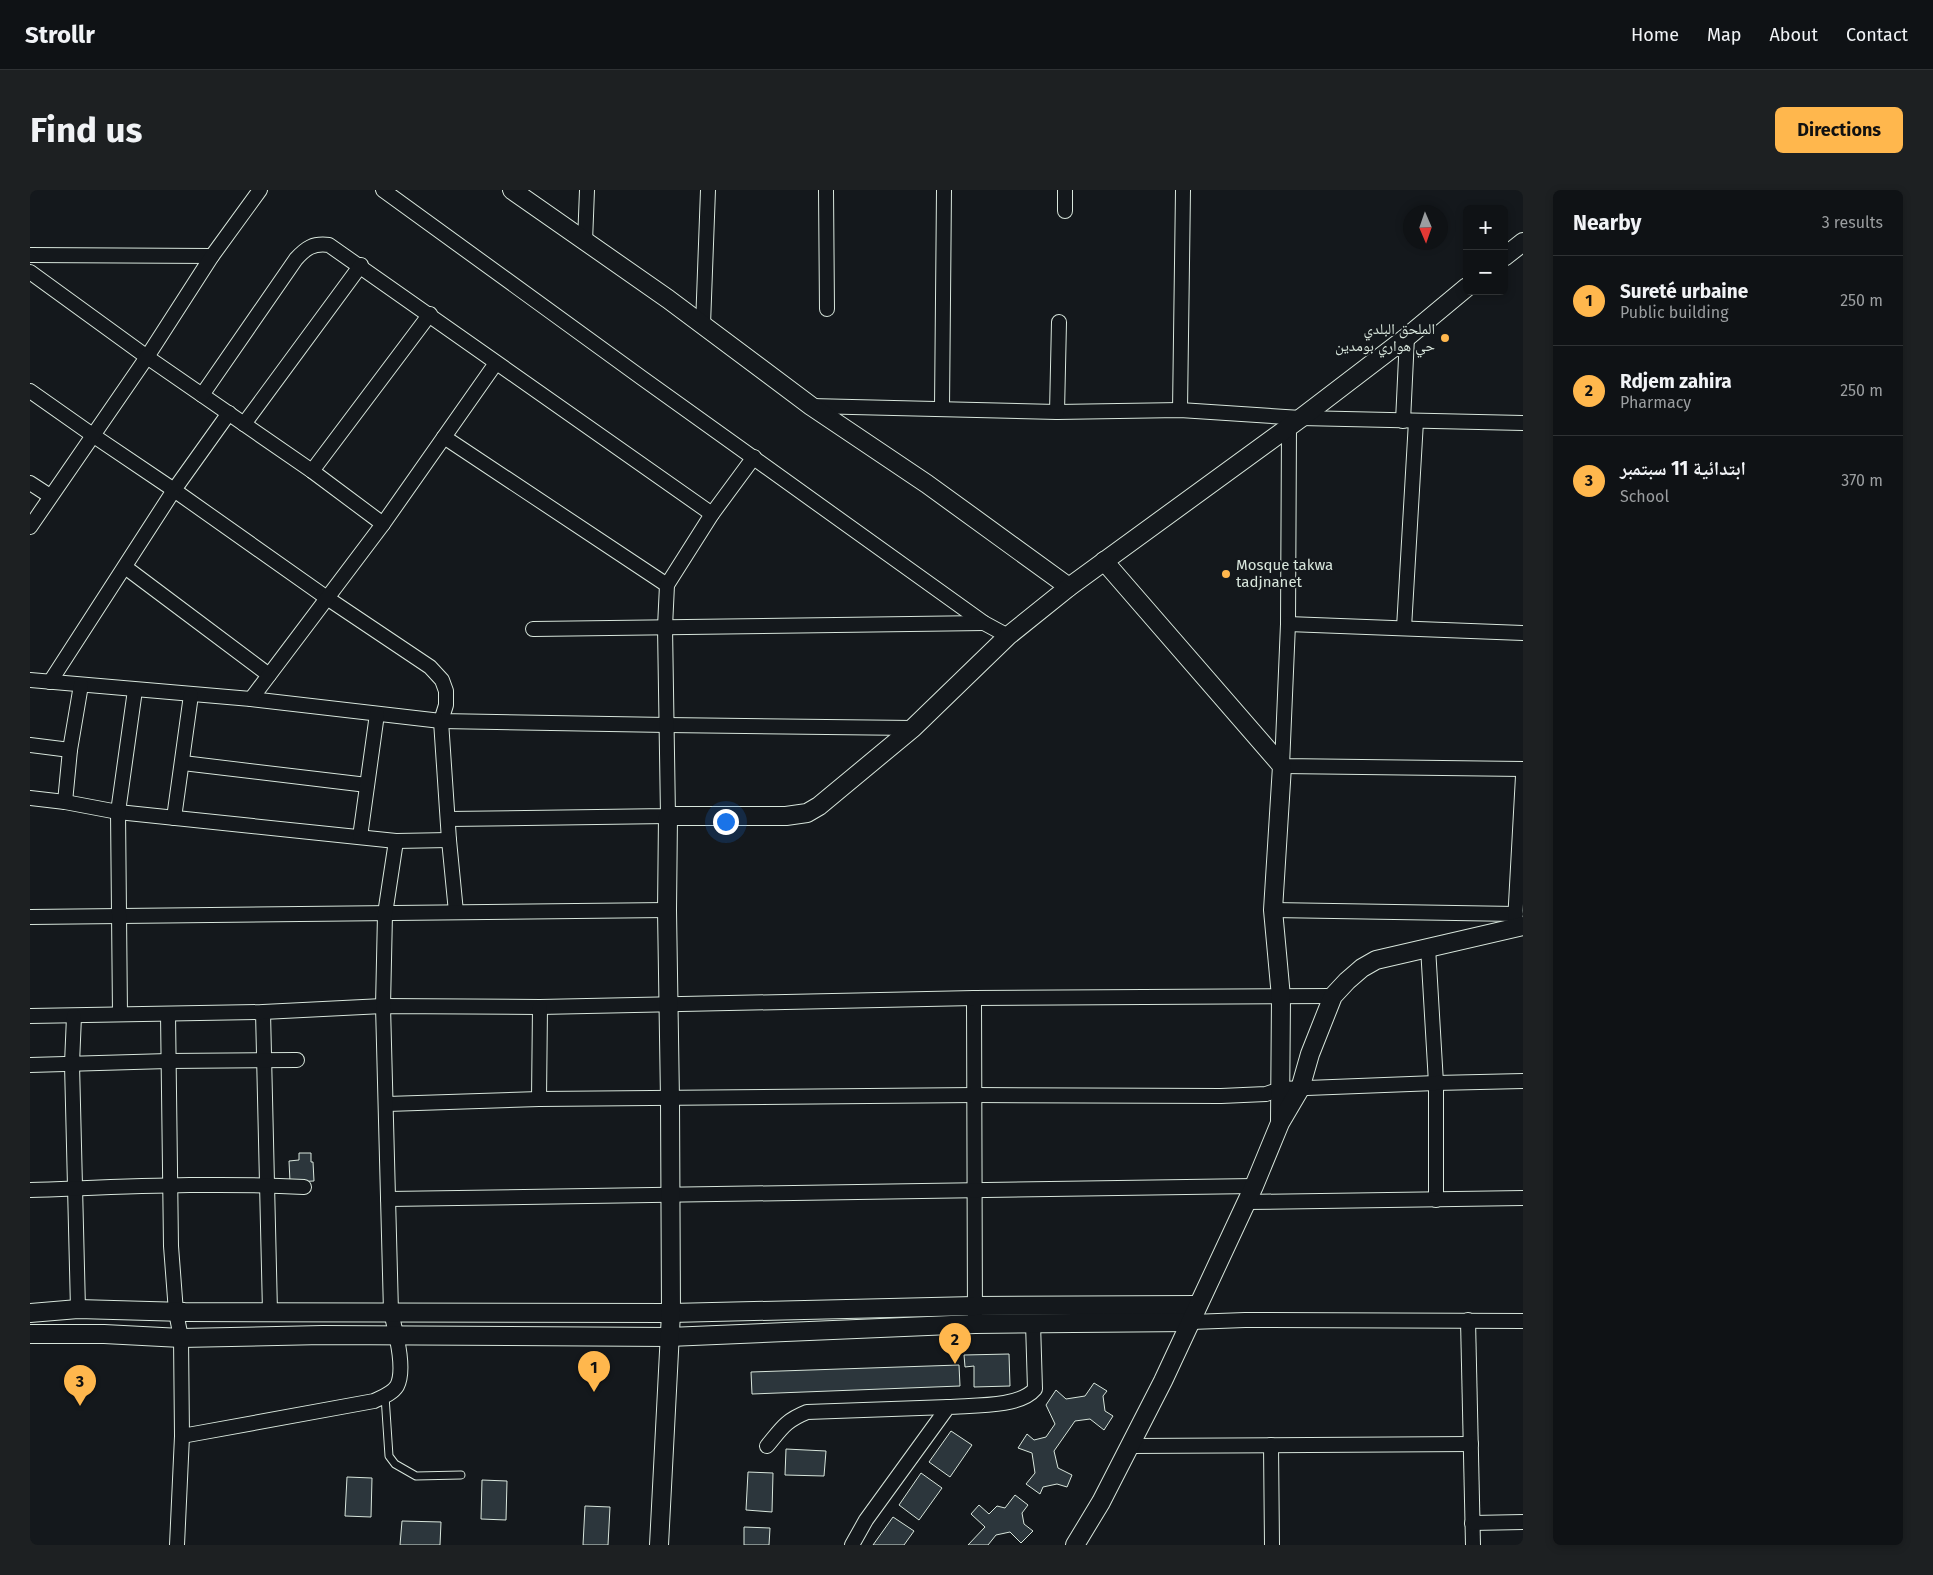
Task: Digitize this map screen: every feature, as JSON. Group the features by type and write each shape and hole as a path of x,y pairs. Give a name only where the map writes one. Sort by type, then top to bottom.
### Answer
{"street":[{"path":"30,527 94,436 212,256 260,190"},
{"path":"383,190 642,378 984,622 1008,636"},
{"path":"512,190 704,325 811,406 927,484 1069,587"},
{"path":"585,242 587,190"},
{"path":"704,325 708,190"},
{"path":"826,190 826,309"},
{"path":"942,408 944,190"},
{"path":"1065,190 1065,211"},
{"path":"1180,410 1183,190"},
{"path":"1508,254 1523,242"},
{"path":"202,395 296,259 306,248 321,244 329,245 430,314 496,363 712,514"},
{"path":"30,255 212,256"},
{"path":"244,424 361,266"},
{"path":"30,272 147,357 312,471 383,524"},
{"path":"448,819 786,816 807,813 828,800 913,728 1008,636 1069,587 1295,423 1407,337 1463,290"},
{"path":"312,471 430,314"},
{"path":"1058,412 1059,322"},
{"path":"1404,628 1409,421 1407,337"},
{"path":"251,700 383,524 496,363"},
{"path":"30,391 327,598 430,667 442,680 446,691 446,705 441,720 448,840 456,912"},
{"path":"811,406 1058,412 1180,410 1295,423 1409,421 1523,423"},
{"path":"50,682 174,490 229,413"},
{"path":"1280,1123 1281,997 1273,910 1282,766 1295,423"},
{"path":"444,437 667,585"},
{"path":"659,1545 671,1313 665,627 667,585 712,514 754,457"},
{"path":"30,483 50,496"},
{"path":"1104,561 1282,766 1523,769"},
{"path":"125,567 269,675"},
{"path":"533,628 984,622"},
{"path":"1288,624 1523,634"},
{"path":"30,680 251,700 441,720 913,728"},
{"path":"65,802 70,750 81,685"},
{"path":"120,1014 118,812 135,690"},
{"path":"174,818 191,695"},
{"path":"360,837 377,714"},
{"path":"30,745 70,750"},
{"path":"183,763 367,785"},
{"path":"1518,922 1523,776"},
{"path":"30,798 65,802 118,812 396,841 448,840"},
{"path":"182,1436 374,1401 385,1396 397,1386 400,1374 397,1336 391,1312 383,1006 385,914 396,841"},
{"path":"30,917 667,910"},
{"path":"1273,910 1518,922"},
{"path":"1075,1545 1131,1446 1191,1322 1254,1186 1280,1123 1300,1089 1310,1054 1333,996 1362,968 1376,960 1518,922"},
{"path":"1428,947 1436,1082 1436,1200"},
{"path":"30,1016 263,1012 383,1006 540,1007 974,998 1333,996"},
{"path":"974,998 975,1324"},
{"path":"539,1099 540,1007"},
{"path":"263,1012 270,1312"},
{"path":"168,1014 171,1246 176,1312 181,1338 182,1436 177,1545"},
{"path":"74,1016 72,1064 78,1309"},
{"path":"30,1065 297,1060"},
{"path":"387,1104 539,1099 670,1100 975,1096 1221,1096 1266,1094 1281,1089 1436,1082 1523,1082"},
{"path":"30,1190 170,1186 266,1185 304,1187"},
{"path":"388,1199 1254,1186"},
{"path":"1246,1202 1523,1198"},
{"path":"30,1313 78,1309 176,1312 671,1313 974,1306 1198,1305"},
{"path":"1468,1320 1473,1545"},
{"path":"30,1334 104,1334 181,1338 323,1335 669,1337 975,1324 1523,1321"},
{"path":"767,1446 785,1423 807,1412 948,1407 1011,1402 1031,1394 1035,1389 1036,1381 1033,1323"},
{"path":"852,1545 866,1520 948,1407"},
{"path":"1131,1446 1471,1444"},
{"path":"1271,1446 1272,1545"},
{"path":"1472,1523 1523,1522"}],"lane":[{"path":"385,1396 388,1456 395,1464 416,1476 461,1475"}],"building":[{"path":"299,1153 311,1153 314,1181 290,1182 289,1161 299,1160"},
{"path":"1009,1354 1010,1386 974,1387 974,1366 965,1367 964,1355"},
{"path":"959,1365 960,1386 752,1394 751,1372"},
{"path":"1094,1383 1107,1391 1103,1396 1105,1411 1113,1416 1104,1430 1090,1419 1075,1421 1054,1451 1058,1468 1072,1475 1067,1487 1057,1484 1043,1487 1040,1494 1026,1484 1035,1473 1032,1453 1018,1448 1027,1434 1034,1440 1046,1437 1055,1424 1046,1405 1056,1390 1066,1399 1085,1396"},
{"path":"951,1431 972,1445 950,1477 929,1462"},
{"path":"786,1449 826,1451 824,1476 785,1475"},
{"path":"748,1472 773,1473 772,1512 746,1510"},
{"path":"921,1473 942,1488 919,1520 899,1505"},
{"path":"347,1477 372,1478 371,1517 345,1516"},
{"path":"482,1480 507,1481 506,1520 481,1519"},
{"path":"1015,1495 1028,1505 1022,1513 1024,1524 1033,1531 1021,1543 1010,1532 996,1535 988,1545 968,1545 985,1527 971,1514 979,1505 989,1514 997,1506 1005,1508"},
{"path":"585,1506 610,1507 608,1545 583,1545"},
{"path":"893,1517 914,1531 904,1545 873,1545"},
{"path":"402,1521 441,1522 440,1545 400,1545"},
{"path":"744,1527 770,1528 769,1545 744,1545"}],"place":[{"name":"الملحق البلدي حي هواري بومدين","path":"1445,338"},
{"name":"Mosque takwa tadjnanet","path":"1226,574"},
{"name":"Rdjem zahira","path":"955,1364"},
{"name":"Sureté urbaine","path":"594,1392"},
{"name":"ابتدائية 11 سبتمبر","path":"80,1406"}]}
